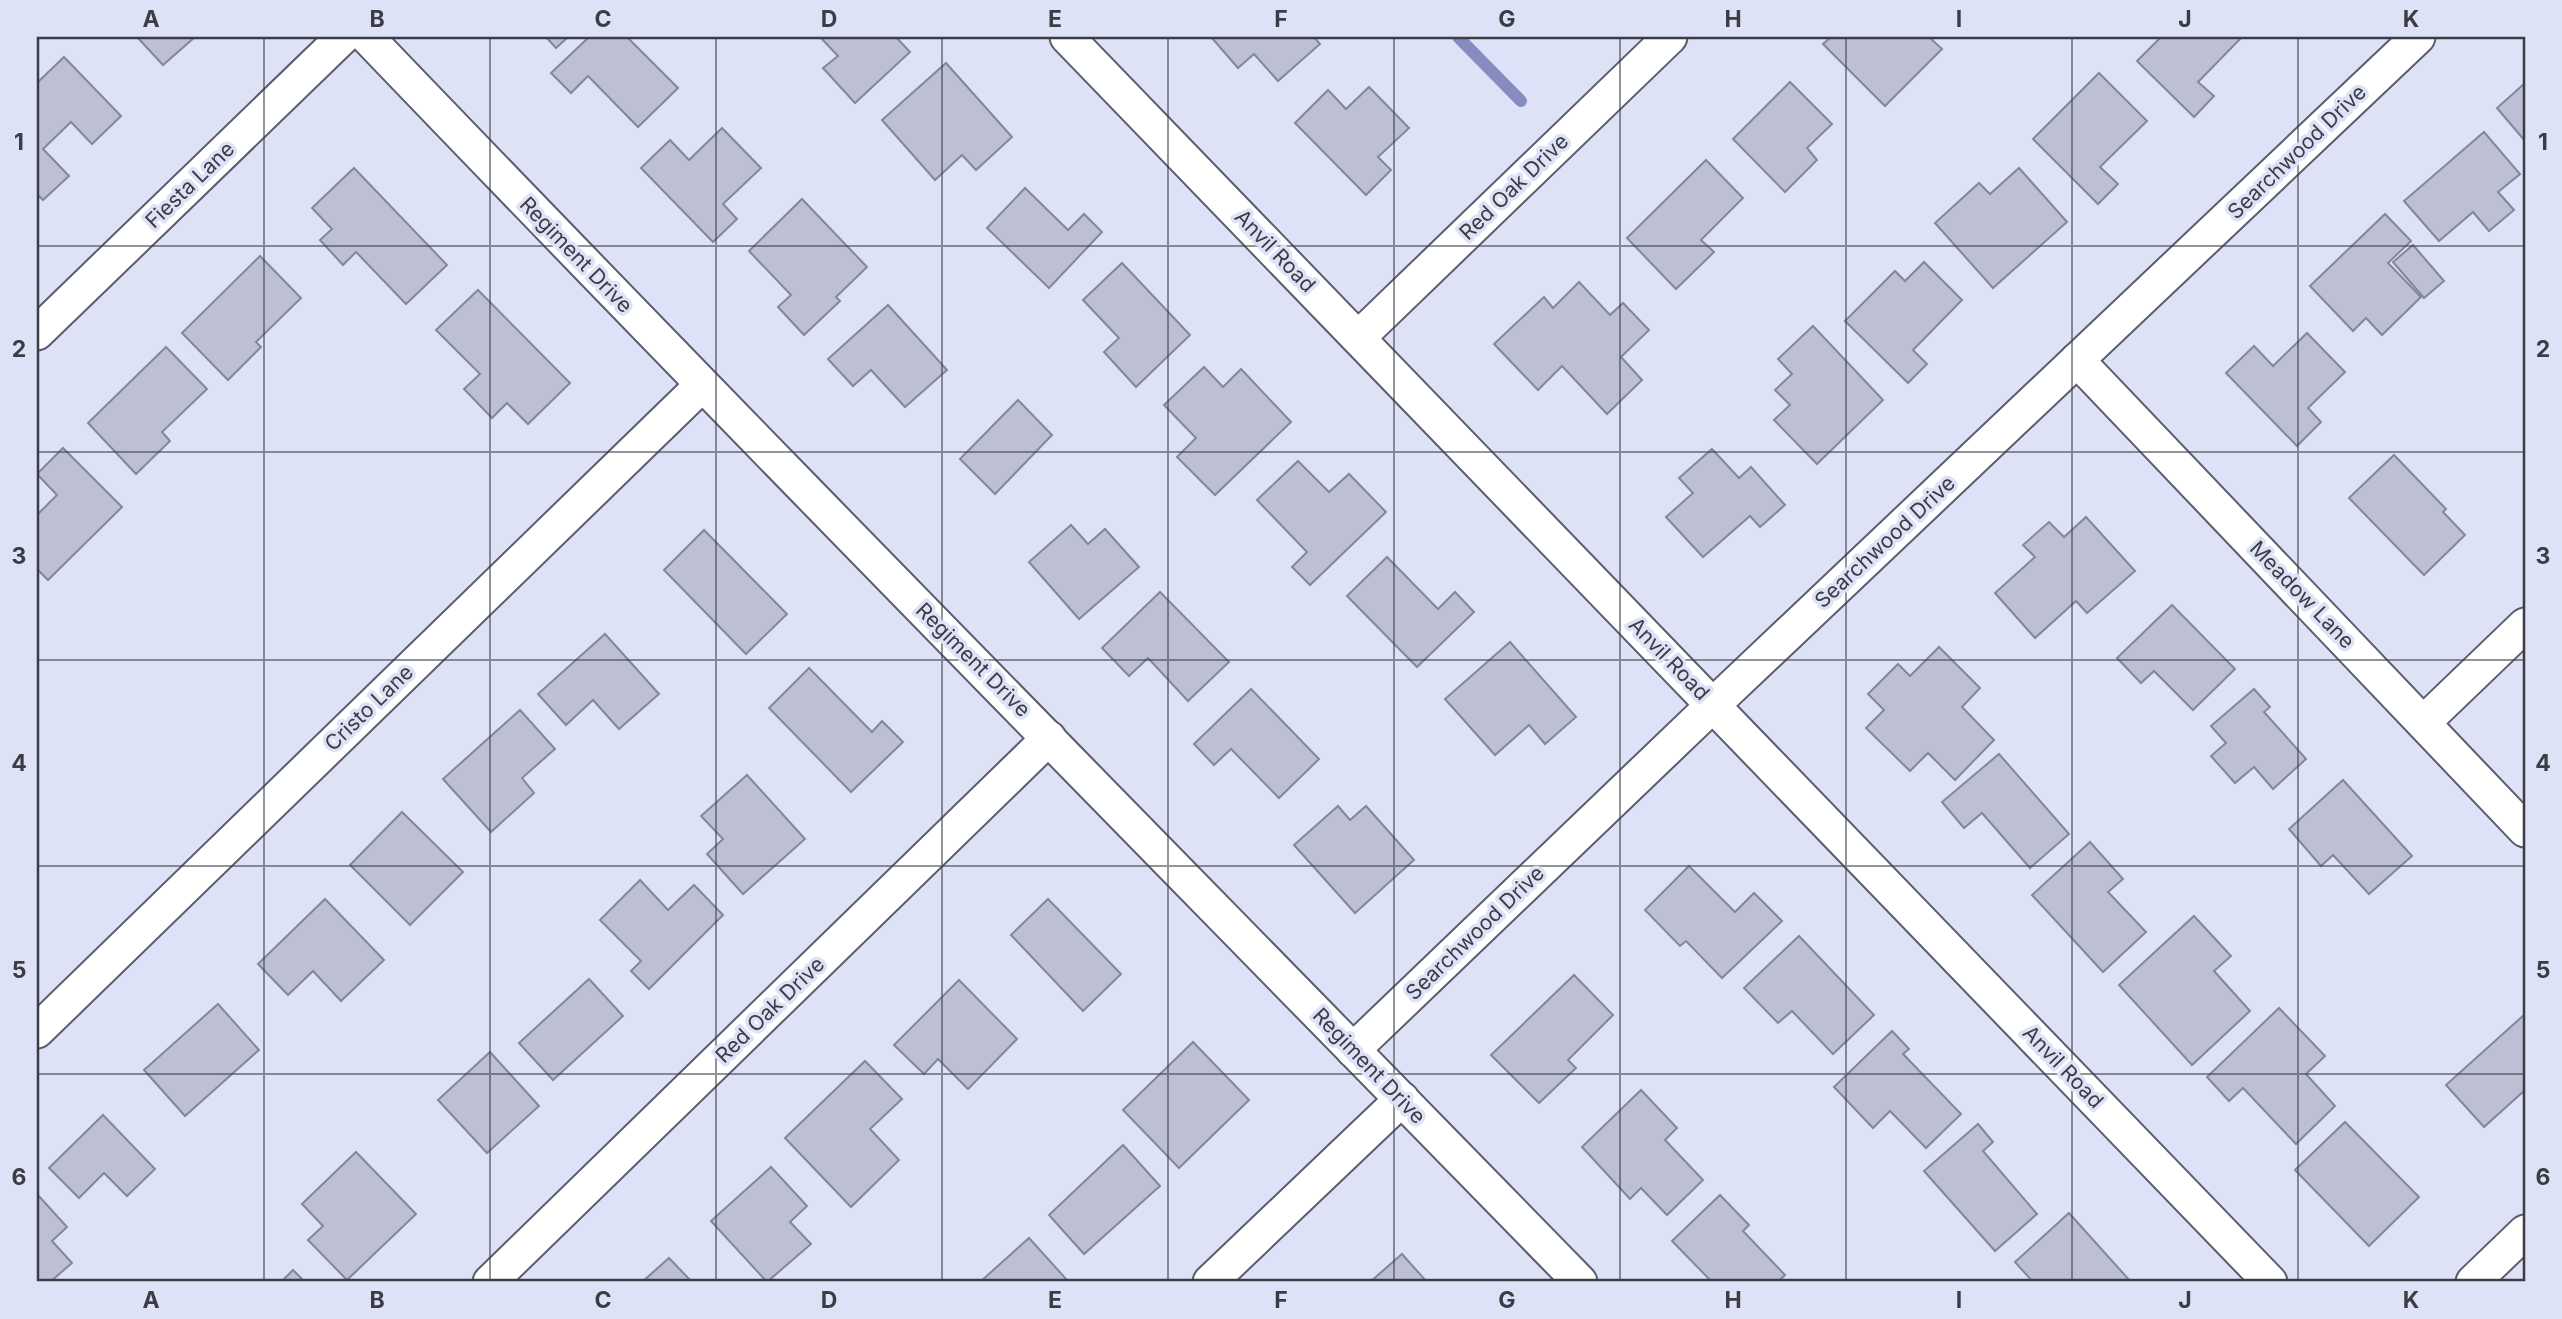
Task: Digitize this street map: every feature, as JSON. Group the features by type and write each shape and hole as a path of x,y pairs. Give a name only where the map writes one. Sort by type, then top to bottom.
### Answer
{"street":[{"name":"Fiesta Lane","path":"37,332 343,37"},
{"name":"Regiment Drive","path":"367,37 702,385 1580,1282"},
{"name":"Anvil Road","path":"1067,37 2270,1282"},
{"name":"Red Oak Drive","path":"1359,337 1670,37"},
{"name":"Searchwood Drive","path":"1353,1050 2418,37"},
{"name":"Meadow Lane","path":"2077,360 2525,830"},
{"name":"Cristo Lane","path":"37,1031 702,385"},
{"path":"2424,722 2525,625"},
{"name":"Red Oak Drive","path":"490,1282 1049,738"},
{"path":"1210,1282 1402,1099"},
{"path":"2473,1282 2525,1233"}],"building":[{"path":"137,37 195,37 163,65"},
{"path":"546,37 568,37 556,48"},
{"path":"589,37 627,37 678,88 638,127 588,76 571,93 551,73"},
{"path":"820,37 896,37 910,52 855,103 823,68 838,56"},
{"path":"1211,37 1314,37 1320,44 1278,81 1254,54 1238,68"},
{"path":"1831,37 1929,37 1942,49 1885,106 1823,44"},
{"path":"2161,37 2242,37 2198,82 2214,96 2194,117 2137,61"},
{"path":"64,57 121,116 92,144 71,122 43,149 69,176 43,200 37,194 37,83"},
{"path":"946,63 1012,137 976,170 962,155 935,180 882,120"},
{"path":"2099,73 2147,121 2100,167 2118,184 2098,204 2033,139"},
{"path":"1790,82 1832,124 1807,148 1817,160 1785,192 1733,139"},
{"path":"2525,83 2525,141 2497,108"},
{"path":"1369,87 1409,128 1378,157 1391,170 1366,195 1295,123 1328,90 1346,109"},
{"path":"722,128 761,168 723,204 737,219 713,242 641,168 670,140 689,160"},
{"path":"2484,132 2520,174 2498,192 2514,210 2489,231 2473,212 2439,241 2404,201"},
{"path":"1706,160 1743,198 1701,240 1714,252 1676,289 1627,238"},
{"path":"354,168 447,265 406,304 356,252 343,265 320,240 332,229 312,208"},
{"path":"2019,168 2067,222 1993,288 1935,223 1979,183 1990,194"},
{"path":"1025,188 1068,230 1084,214 1102,232 1049,288 987,228"},
{"path":"802,199 867,267 836,297 840,301 804,335 778,307 791,295 749,251"},
{"path":"2385,214 2411,241 2388,263 2421,297 2382,335 2366,318 2353,331 2310,286"},
{"path":"2413,245 2444,281 2424,298 2393,262"},
{"path":"260,256 301,298 256,342 261,347 228,380 182,333"},
{"path":"1924,262 1962,300 1913,350 1927,364 1908,383 1845,321 1895,271 1905,281"},
{"path":"1122,263 1190,335 1136,387 1104,352 1119,338 1083,300"},
{"path":"1579,282 1610,315 1623,303 1649,330 1621,357 1642,380 1607,414 1562,366 1538,390 1494,344 1544,297 1553,308"},
{"path":"478,290 570,383 528,424 507,403 492,418 464,389 480,374 436,330"},
{"path":"888,305 947,370 905,407 871,370 853,386 828,359"},
{"path":"1813,326 1883,400 1817,464 1774,420 1790,405 1775,390 1792,374 1778,359"},
{"path":"2307,333 2345,372 2308,408 2321,422 2297,446 2226,373 2254,346 2273,366"},
{"path":"166,347 207,389 162,432 170,441 136,474 88,423"},
{"path":"1204,367 1223,387 1241,369 1291,422 1215,495 1177,457 1196,438 1164,405"},
{"path":"1018,400 1052,435 995,494 960,459"},
{"path":"63,448 122,507 48,580 37,569 37,515 57,495 37,474"},
{"path":"1712,449 1739,478 1751,467 1785,505 1760,527 1750,516 1703,557 1666,517 1693,493 1679,478"},
{"path":"2394,455 2446,509 2443,512 2465,535 2424,575 2349,498"},
{"path":"1298,461 1329,492 1349,474 1386,512 1310,585 1292,567 1307,552 1257,500"},
{"path":"2086,517 2135,571 2087,613 2076,601 2035,638 1995,593 2035,557 2023,545 2049,522 2064,537"},
{"path":"1071,525 1088,544 1105,529 1139,567 1079,619 1029,562"},
{"path":"704,530 787,614 746,654 664,570"},
{"path":"1387,557 1438,609 1455,592 1474,612 1417,667 1347,596"},
{"path":"1160,592 1229,662 1188,701 1148,658 1129,676 1102,648"},
{"path":"2172,605 2235,669 2193,710 2154,671 2141,683 2117,658"},
{"path":"605,634 659,694 619,729 593,700 566,725 538,694"},
{"path":"1510,642 1576,717 1545,744 1529,725 1495,755 1445,699"},
{"path":"1939,647 1980,688 1962,707 1994,740 1955,780 1928,753 1910,771 1866,728 1884,710 1868,694 1898,664 1910,676"},
{"path":"809,668 872,732 882,721 903,742 851,792 769,708"},
{"path":"1251,689 1319,759 1279,798 1231,749 1214,765 1194,744"},
{"path":"2254,689 2270,707 2264,712 2306,759 2273,789 2254,767 2235,783 2211,756 2226,743 2211,726"},
{"path":"520,710 555,749 522,778 534,793 491,832 443,779"},
{"path":"1999,754 2069,834 2030,868 1982,813 1964,828 1942,802"},
{"path":"747,775 805,839 743,894 707,854 723,839 701,816"},
{"path":"2343,780 2412,856 2369,894 2333,855 2321,866 2289,829"},
{"path":"1338,806 1350,820 1366,806 1414,860 1355,913 1294,845"},
{"path":"402,812 463,872 410,925 350,865"},
{"path":"2090,842 2123,879 2108,892 2146,932 2103,972 2032,895"},
{"path":"1689,866 1735,912 1754,893 1782,921 1722,978 1686,941 1680,946 1645,910"},
{"path":"640,880 668,910 694,885 723,915 649,989 631,971 641,961 600,920"},
{"path":"325,899 384,960 341,1001 313,971 288,995 258,964"},
{"path":"1048,899 1121,974 1083,1011 1011,935"},
{"path":"2194,916 2231,956 2214,971 2250,1011 2192,1065 2119,985"},
{"path":"1799,936 1874,1015 1833,1054 1792,1011 1778,1023 1744,988"},
{"path":"1574,975 1613,1015 1568,1060 1576,1068 1539,1103 1491,1055"},
{"path":"589,979 623,1016 553,1080 519,1043"},
{"path":"959,980 1017,1039 968,1089 938,1059 924,1074 894,1045"},
{"path":"218,1004 259,1050 185,1116 144,1070"},
{"path":"2279,1008 2325,1056 2306,1074 2335,1106 2296,1144 2243,1088 2229,1101 2207,1077"},
{"path":"2525,1014 2525,1090 2484,1127 2446,1085"},
{"path":"1892,1031 1909,1049 1903,1054 1961,1114 1926,1148 1890,1111 1873,1128 1834,1087"},
{"path":"1193,1042 1249,1100 1179,1168 1123,1110"},
{"path":"490,1052 539,1106 487,1153 438,1100"},
{"path":"865,1061 902,1099 870,1129 899,1160 851,1207 785,1138"},
{"path":"1641,1090 1677,1128 1665,1140 1703,1180 1667,1215 1641,1188 1630,1199 1582,1147"},
{"path":"103,1115 155,1169 127,1196 104,1173 79,1198 49,1168"},
{"path":"2345,1122 2419,1197 2369,1246 2295,1170"},
{"path":"1978,1124 1993,1142 1983,1151 2037,1214 1995,1251 1924,1171"},
{"path":"1123,1145 1160,1186 1084,1254 1049,1215"},
{"path":"356,1152 416,1214 347,1280 308,1240 323,1226 302,1204"},
{"path":"771,1167 807,1206 790,1222 811,1244 767,1282 711,1221"},
{"path":"37,1194 67,1227 52,1241 72,1263 50,1282 37,1282"},
{"path":"1720,1195 1749,1225 1743,1231 1785,1275 1778,1282 1712,1282 1672,1241"},
{"path":"2069,1213 2131,1282 2033,1282 2015,1262"},
{"path":"1029,1238 1067,1280 980,1282"},
{"path":"1402,1254 1427,1282 1370,1282"},
{"path":"669,1258 692,1282 642,1282"},
{"path":"293,1270 305,1282 281,1282"}],"waterway":[{"path":"1458,37 1521,101"}]}
